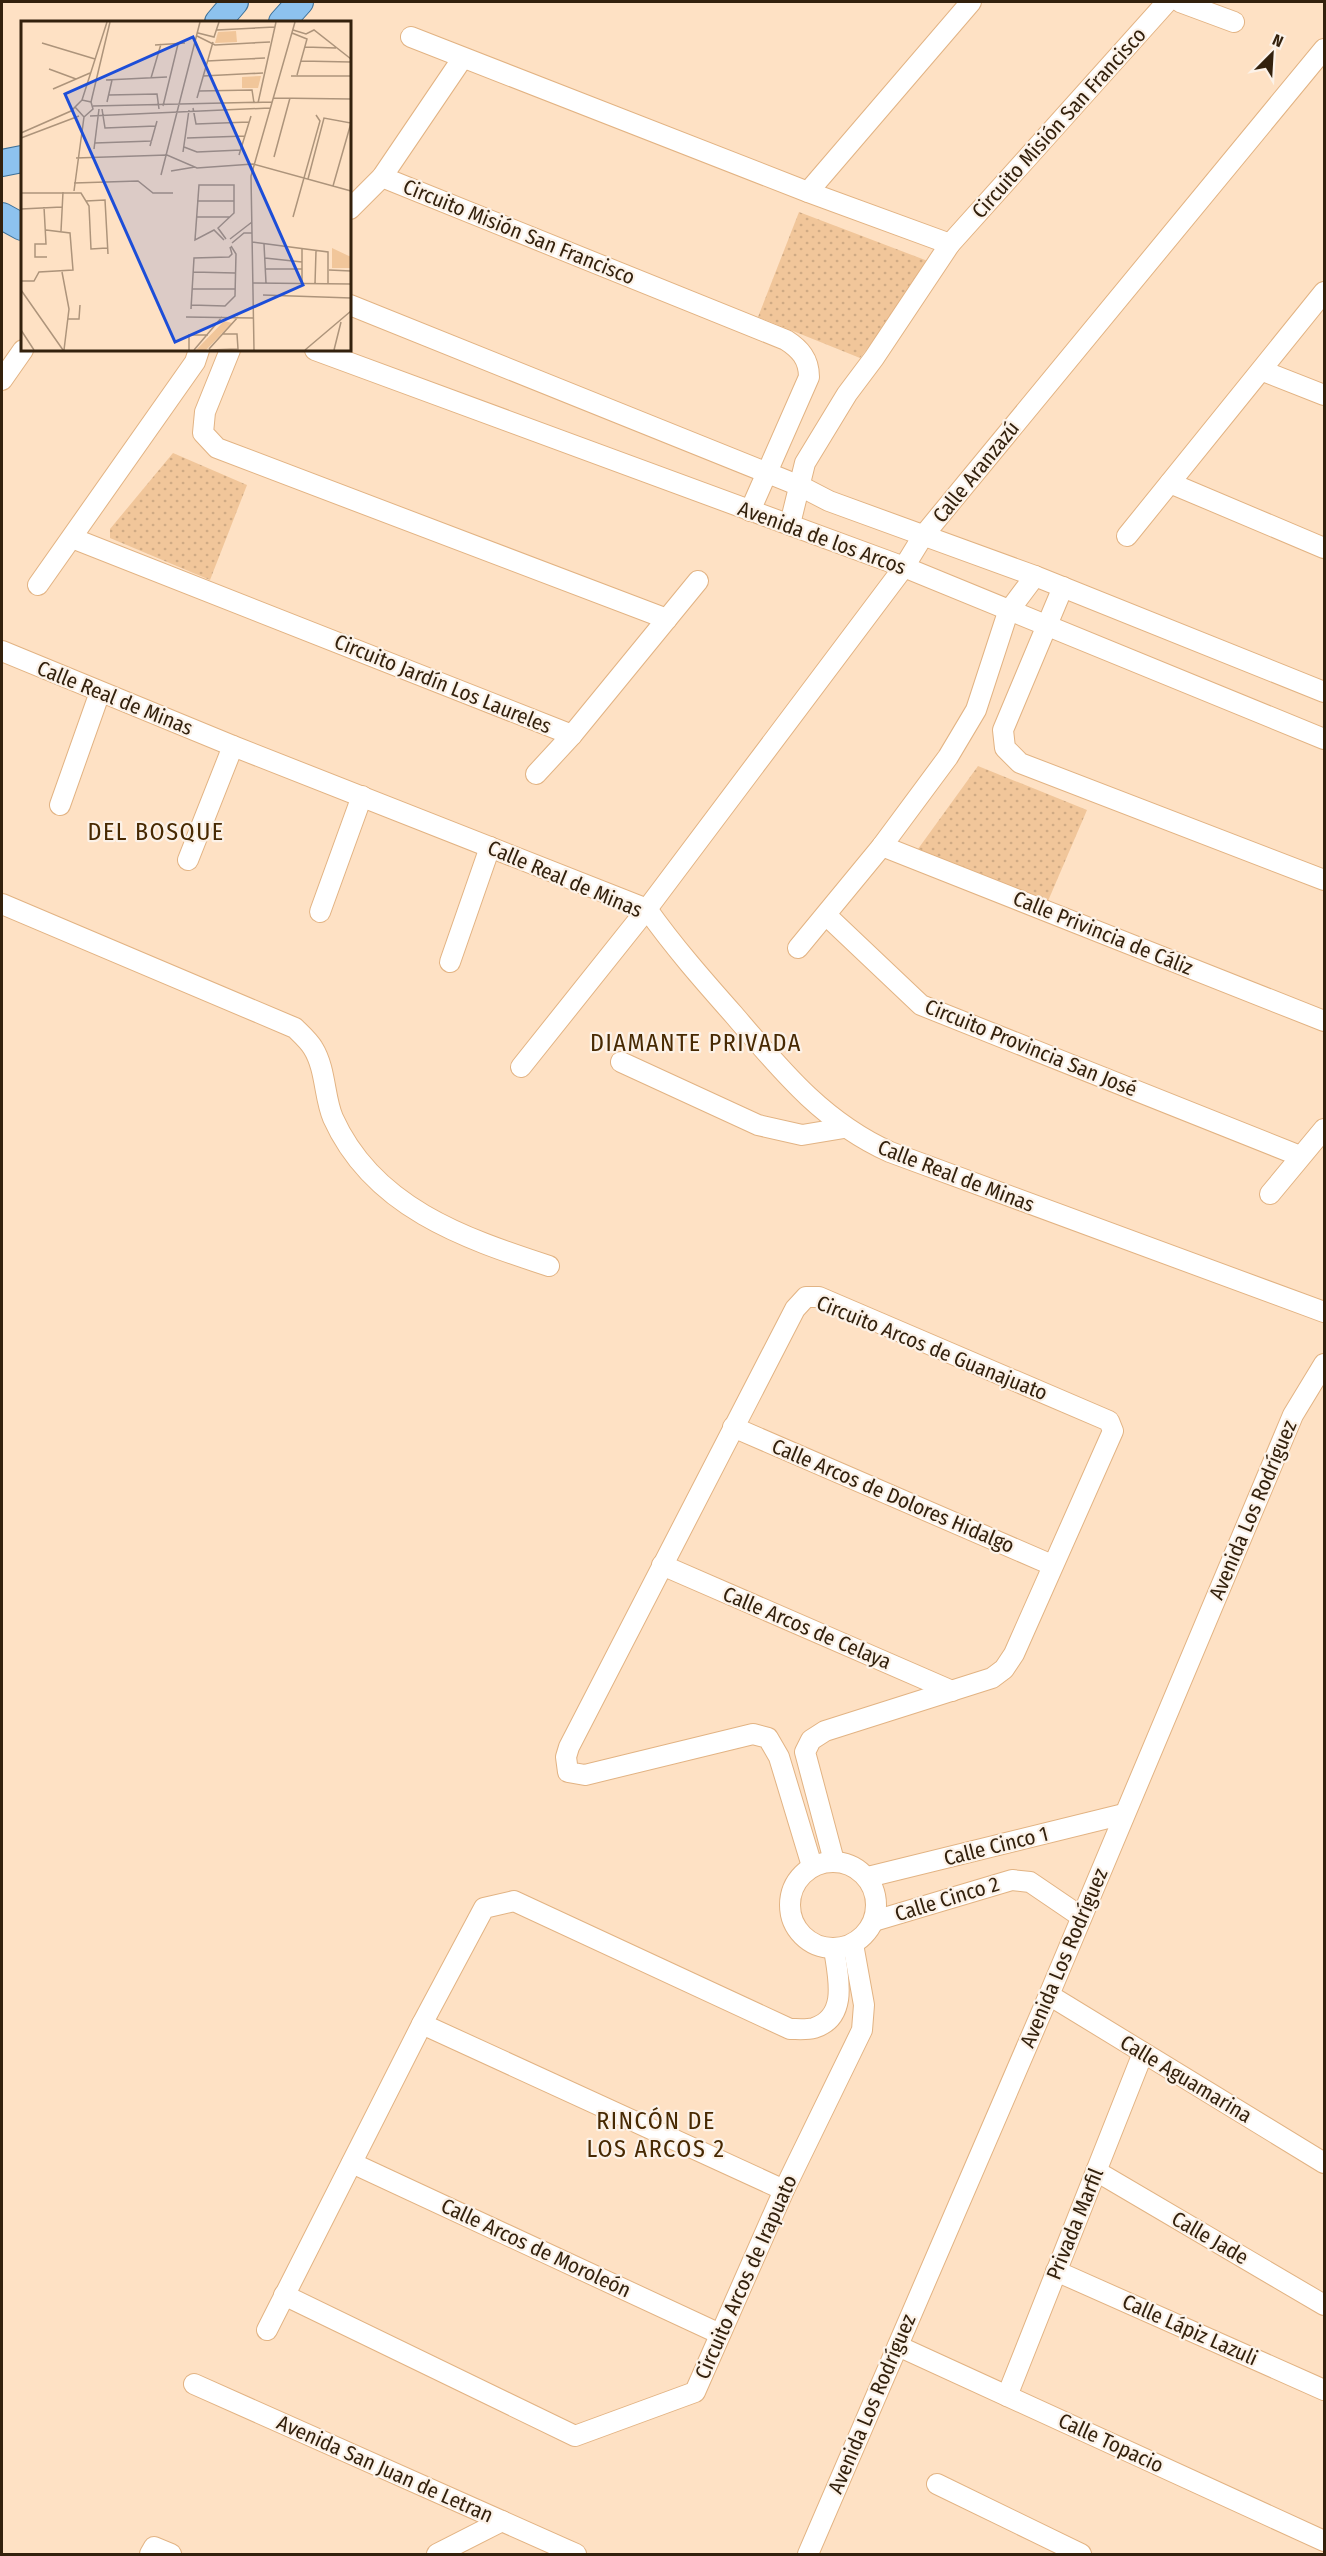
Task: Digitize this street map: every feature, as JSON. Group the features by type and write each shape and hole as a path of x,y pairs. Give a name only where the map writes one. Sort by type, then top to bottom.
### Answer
{"main road":[{"path":"219,21 235,2"},
{"path":"283,21 300,2"},
{"path":"2,163 21,159"},
{"path":"2,216 21,226"}],"street":[{"path":"808,192 971,2"},
{"name":"Circuito Misión San Francisco","path":"790,524 805,464 847,394 874,358 950,244 1167,2"},
{"path":"1180,2 1234,22"},
{"path":"411,37 462,59 808,192 950,244"},
{"name":"Calle Aranzazú","path":"521,1067 646,909 904,567 923,536 1324,49"},
{"name":"Circuito Misión San Francisco","path":"462,59 382,177 786,340 797,347 807,362 808,377 750,511"},
{"path":"351,208 382,177"},
{"path":"1127,537 1263,371 1324,292"},
{"name":"Avenida de los Arcos","path":"351,305 766,472 829,501 1035,576 1324,692"},
{"path":"2,380 22,351"},
{"path":"38,585 195,362 199,351"},
{"path":"230,351 205,412 203,432 217,448 667,619"},
{"name":"Avenida de los Arcos","path":"318,351 904,567 1008,612 1324,739"},
{"path":"1263,371 1324,395"},
{"path":"1170,483 1324,548"},
{"name":"Circuito Jardín Los Laureles","path":"72,538 572,735 698,581"},
{"path":"798,948 882,846 948,758 976,710 1008,612 1035,576"},
{"path":"1063,587 1003,730 1005,748 1020,763 1324,879"},
{"name":"Calle Real de Minas","path":"2,651 233,746 646,909 680,955 773,1061 831,1119 862,1140 1324,1312"},
{"path":"60,805 100,692"},
{"path":"536,774 572,735"},
{"path":"188,860 233,746"},
{"path":"320,912 362,796"},
{"name":"Calle Privincia de Cáliz","path":"882,846 1324,1021"},
{"path":"450,962 490,848"},
{"path":"2,904 295,1028 314,1049 324,1077 332,1116 351,1152 386,1190 442,1226 484,1245 549,1266"},
{"name":"Circuito Provincia San José","path":"826,915 921,1005 1300,1156"},
{"path":"621,1062 758,1125 802,1135 844,1128"},
{"path":"1270,1194 1324,1129"},
{"name":"Circuito Arcos de Guanajuato","path":"812,1866 779,1757 768,1738 753,1734 585,1775 568,1772 566,1756 568,1747 795,1309 806,1297 819,1297 1098,1416 1109,1421 1113,1431 1014,1654 1004,1669 992,1678 825,1731 811,1740 805,1752 834,1861"},
{"name":"Avenida Los Rodríguez","path":"808,2554 1049,1995 1080,1916 1293,1415 1324,1364"},
{"name":"Calle Arcos de Dolores Hidalgo","path":"734,1427 1052,1565"},
{"name":"Calle Arcos de Celaya","path":"662,1565 952,1691"},
{"name":"Calle Cinco 1","path":"868,1877 1124,1814"},
{"path":"834,1861 846,1863 868,1877 875,1891 877,1906 874,1921 866,1934 843,1946 817,1946 803,1937 793,1923 789,1908 791,1891 799,1877 812,1866 834,1861"},
{"name":"Calle Cinco 2","path":"874,1921 1012,1880 1030,1882 1080,1916"},
{"path":"267,2330 422,2024 484,1908 514,1900 790,2029 814,2028 833,2015 840,1993 843,1946"},
{"name":"Circuito Arcos de Irapuato","path":"284,2295 575,2436 695,2392 784,2190 862,2030 864,2004 843,1946"},
{"name":"Calle Aguamarina","path":"1049,1995 1324,2163"},
{"path":"422,2024 784,2190"},
{"name":"Privada Marfil","path":"1007,2396 1143,2053"},
{"name":"Calle Arcos de Moroleón","path":"352,2163 720,2334"},
{"name":"Calle Jade","path":"1096,2170 1324,2305"},
{"name":"Calle Lápiz Lazuli","path":"1056,2271 1324,2390"},
{"name":"Calle Topacio","path":"898,2346 1323,2536"},
{"name":"Avenida San Juan de Letran","path":"194,2384 576,2554"},
{"path":"937,2484 1081,2554"},
{"path":"437,2554 502,2521"},
{"path":"150,2554 154,2547 171,2554"}],"shaded area":[{"path":"799,212 933,263 860,358 758,317"},
{"path":"173,453 247,485 210,580 110,538 110,529"},
{"path":"978,766 1087,810 1048,901 918,849"}],"district":[{"name":"DEL BOSQUE","path":"156,832"},
{"name":"DIAMANTE PRIVADA","path":"696,1043"},
{"name":"RINCÓN DE LOS ARCOS 2","path":"656,2135"}]}
